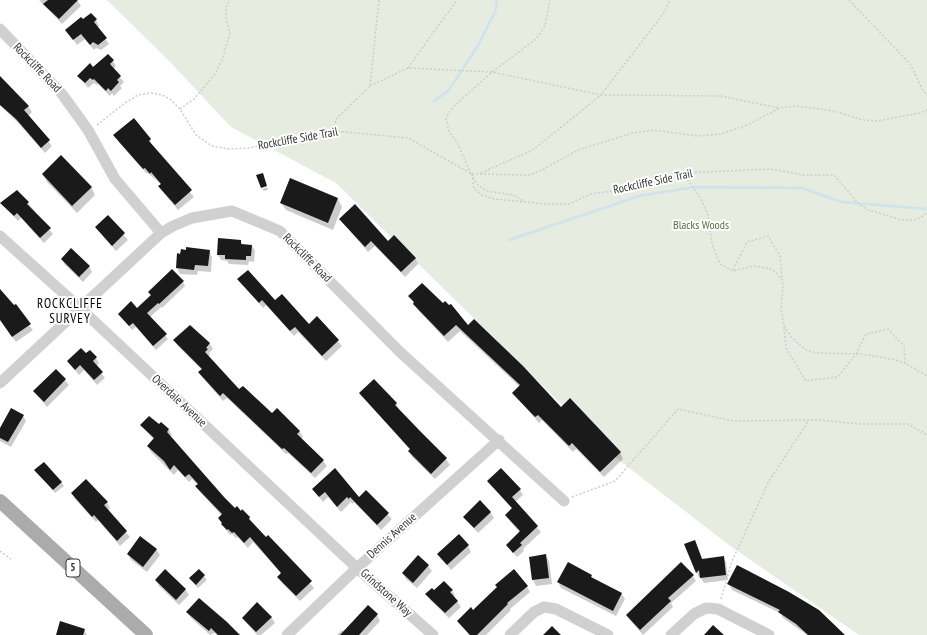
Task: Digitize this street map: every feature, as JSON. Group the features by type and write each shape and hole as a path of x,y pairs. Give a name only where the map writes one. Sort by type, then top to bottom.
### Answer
{"main road":[{"name":"5","path":"0,502 146,635"}],"street":[{"name":"Rockcliffe Road","path":"0,29 62,94 88,130 115,179 162,233 173,226 192,218 232,211 280,231 400,352 499,440 564,501"},
{"path":"0,383 162,233"},
{"name":"Overdale Avenue","path":"0,236 80,308 357,568"},
{"name":"Dennis Avenue","path":"287,635 357,568 499,440"},
{"name":"Grindstone Way","path":"357,568 433,635"},
{"path":"510,635 534,612 544,607 556,609 608,635"},
{"path":"671,635 694,614 706,608 718,608 769,635"}],"path":[{"path":"180,109 194,99 215,74 222,60 230,33 226,18 226,7 230,0"},
{"path":"370,86 379,0"},
{"path":"408,68 457,0"},
{"path":"525,202 514,195 486,191 477,184 457,142 449,132 446,118 452,108 492,72 536,39 545,26 550,0"},
{"path":"479,174 533,150 601,95 663,14 670,0"},
{"path":"849,0 911,65 921,87 927,96"},
{"path":"334,131 336,119 370,86 408,68 492,72 601,95 721,96 780,108"},
{"name":"Rockcliffe Side Trail","path":"88,130 101,123 125,103 138,95 151,93 162,95 180,109 196,135 212,146 229,149 248,148 334,131 408,138 472,174 474,189 494,199 546,204 569,204 591,194 641,187 683,173 770,169 804,176 834,175 858,202 868,210 902,220 916,220 927,213"},
{"path":"472,174 530,174 542,170 578,150 652,130 698,136 721,134 747,124 780,108 795,106 834,111 863,120 877,121 920,113 927,110"},
{"path":"683,173 701,199 708,215 712,244 720,264 733,271 754,266 772,269 782,279"},
{"path":"733,271 747,242 768,236 780,256 783,287 781,310 786,348 806,381 838,377 856,354 866,334 888,329 904,346 905,363"},
{"path":"784,326 792,338 806,350 816,353 856,354 892,359 905,363 927,376"},
{"path":"564,501 615,481 678,409 733,422 809,420 860,424 908,424 927,434"},
{"path":"718,608 732,561 769,481 809,420"},
{"path":"0,551 11,559"}],"green space":[{"name":"Blacks Woods","path":"107,0 927,0 927,635 859,635 729,545 615,457 336,183 231,127 172,64"}],"building":[{"path":"48,0 78,0 59,19 43,4"},
{"path":"91,13 97,19 94,22 107,38 98,45 93,42 90,45 81,34 73,40 65,30 81,17 83,19"},
{"path":"108,54 114,60 110,64 121,76 117,80 119,82 111,91 108,88 106,91 94,79 93,80 90,78 85,83 77,76 90,63 93,67"},
{"path":"0,76 29,106 24,110 50,140 41,148 16,119 0,105"},
{"path":"134,118 151,139 149,141 192,190 175,205 158,186 161,184 151,172 150,174 145,168 143,169 113,135"},
{"path":"61,155 92,187 72,206 42,174"},
{"path":"263,173 267,186 261,188 256,175"},
{"path":"290,178 338,198 328,223 280,203"},
{"path":"17,190 29,202 27,204 51,228 40,238 17,213 14,216 0,203"},
{"path":"355,204 388,241 394,235 416,258 401,272 371,241 365,247 339,219"},
{"path":"108,215 125,233 112,246 95,227"},
{"path":"218,238 241,240 241,244 252,245 251,256 246,256 246,260 225,259 225,255 217,255"},
{"path":"186,247 210,250 208,266 195,265 194,270 176,268 177,253 180,254 181,249 186,250"},
{"path":"71,248 90,266 79,277 61,259"},
{"path":"172,269 184,281 147,313 167,334 153,346 133,323 129,326 118,314 131,301 137,308 151,295 148,292"},
{"path":"248,270 275,300 282,294 309,324 317,316 339,340 322,356 295,327 290,331 262,300 259,303 237,279"},
{"path":"422,283 443,303 445,301 449,305 451,304 468,325 474,319 523,366 561,407 570,398 621,452 600,472 572,443 569,446 538,415 535,417 512,393 520,385 456,325 444,336 413,304 414,302 408,296"},
{"path":"0,289 14,305 16,304 31,324 12,337 0,320"},
{"path":"190,325 210,343 205,352 239,389 243,386 272,413 277,408 300,431 297,434 324,460 311,473 284,448 282,449 223,393 220,396 198,372 202,369 173,340"},
{"path":"81,348 86,353 90,350 97,357 93,361 103,372 94,380 80,365 75,370 67,361"},
{"path":"56,369 66,379 44,402 33,391"},
{"path":"374,379 397,403 395,405 447,458 431,474 408,451 410,449 359,393"},
{"path":"11,408 24,415 8,442 0,438 0,428"},
{"path":"149,416 159,424 161,422 169,429 167,432 224,497 235,508 237,506 241,511 242,509 266,537 268,535 312,581 296,596 277,577 281,573 250,537 244,543 234,532 232,533 228,529 227,530 221,524 222,523 218,518 222,514 195,486 198,484 189,474 185,477 174,465 170,470 164,461 147,446 154,438 140,425"},
{"path":"44,462 62,482 53,490 34,470"},
{"path":"335,468 359,497 366,490 389,513 377,525 350,497 349,499 347,497 337,507 325,492 319,497 312,489"},
{"path":"501,468 521,489 512,497 538,526 520,543 522,545 513,553 506,545 520,531 505,515 512,508 487,481"},
{"path":"86,479 108,502 104,505 127,531 117,541 94,515 92,517 71,493"},
{"path":"480,500 491,512 474,528 463,517"},
{"path":"459,534 469,545 447,565 437,554"},
{"path":"140,536 157,549 143,567 127,554"},
{"path":"695,540 702,559 724,556 726,575 700,578 699,570 696,573 684,544"},
{"path":"546,554 549,578 532,580 529,557"},
{"path":"418,555 429,565 413,583 402,573"},
{"path":"568,562 592,575 591,577 622,593 613,611 557,582"},
{"path":"681,562 694,575 668,598 671,601 640,630 626,615"},
{"path":"737,565 789,592 819,610 845,635 808,635 796,624 778,612 780,610 727,584"},
{"path":"165,569 186,589 176,600 155,580"},
{"path":"199,569 205,575 196,585 189,578"},
{"path":"514,569 528,586 507,603 508,604 477,635 470,635 457,621 471,607 473,610 497,587 495,585"},
{"path":"444,581 453,590 450,592 458,601 445,613 425,594 432,588 434,590"},
{"path":"199,598 240,635 218,635 211,628 209,631 186,612"},
{"path":"257,602 272,617 256,632 242,618"},
{"path":"368,605 378,614 359,635 340,635"},
{"path":"60,621 85,629 83,635 56,635"},
{"path":"713,625 724,635 704,635"},
{"path":"552,626 561,635 543,635"}],"waterway":[{"path":"434,101 449,90 477,47 495,12 497,0"},
{"path":"509,240 639,196 695,187 802,188 842,202 927,209"}],"district":[{"name":"ROCKCLIFFE SURVEY","path":"70,312"}]}
